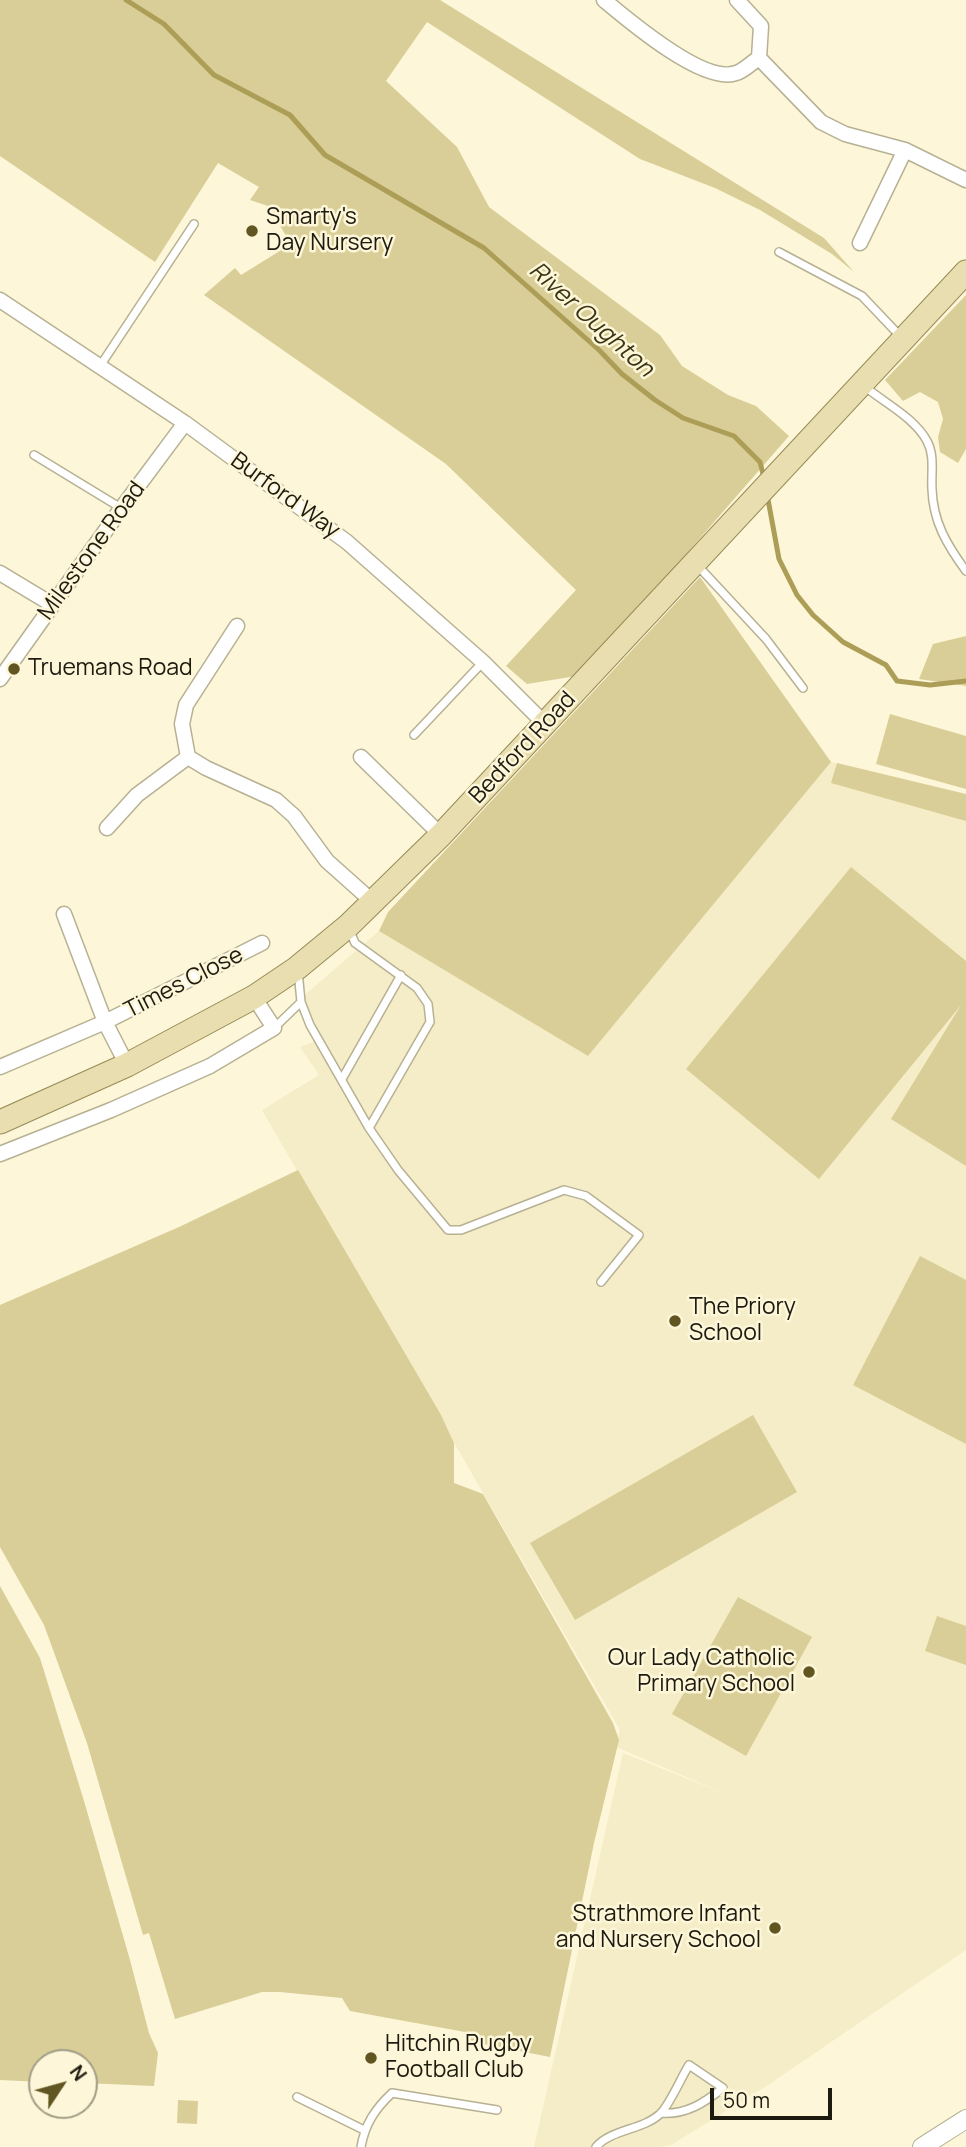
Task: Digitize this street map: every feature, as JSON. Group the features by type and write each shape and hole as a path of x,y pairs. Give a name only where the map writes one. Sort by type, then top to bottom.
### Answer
{"main road":[{"name":"Bedford Road","path":"0,1122 127,1065 254,997 297,968 348,926 441,835 966,272"}],"street":[{"path":"604,0 660,44 710,72 735,74 759,58"},
{"path":"737,0 761,26 759,58 821,122 845,134 905,150 966,180"},
{"path":"860,243 905,150"},
{"name":"Burford Way","path":"0,300 185,424 347,542 483,662 545,723"},
{"name":"Milestone Road","path":"0,680 185,424"},
{"path":"0,573 53,605"},
{"path":"237,626 186,705 182,724 188,757 276,800 294,816 327,861 373,902"},
{"path":"107,828 136,795 188,757"},
{"path":"361,757 441,835"},
{"name":"Times Close","path":"64,914 106,1023 127,1065"},
{"name":"Times Close","path":"0,1067 106,1023 262,943"},
{"path":"0,1154 111,1110 210,1066 274,1028 254,997"},
{"path":"922,2147 966,2119"}],"lane":[{"path":"99,366 194,224"},
{"path":"779,252 862,296 904,340"},
{"path":"862,385 916,426 929,443 933,461 932,490 936,517 949,547 966,571"},
{"path":"34,455 121,509"},
{"path":"695,563 766,639 803,688"},
{"path":"414,735 483,662"},
{"path":"348,926 355,943 417,988 428,1004 430,1022 369,1128"},
{"path":"297,968 301,1002 310,1025 369,1128 398,1170 448,1230 461,1230 564,1190 586,1196 639,1235 601,1282"},
{"path":"342,1079 401,975"},
{"path":"274,1028 301,1002"},
{"path":"596,2147 601,2140 661,2113 677,2114 707,2101 723,2088 688,2065 661,2113"},
{"path":"361,2147 364,2130 378,2107 393,2093 497,2110"},
{"path":"297,2097 364,2130"}],"shaded area":[{"path":"0,0 440,0 824,238 854,272 832,254 760,210 715,188 640,159 427,22 386,81 457,147 489,207 660,335 682,366 728,395 756,406 789,436 688,552 689,557 576,676 527,684 506,666 576,590 446,464 204,295 235,268 241,275 291,244 268,206 250,200 259,187 218,163 155,262 0,156"},
{"path":"966,295 966,449 958,463 940,452 938,437 943,419 938,402 920,392 903,401 885,380"},
{"path":"700,577 831,762 588,1056 379,931 388,912"},
{"path":"966,636 966,686 919,679 933,644"},
{"path":"890,714 966,736 966,789 876,764"},
{"name":"The Priory School","path":"831,762 966,803 966,1950 768,2085 671,2145 534,2147 623,1753 728,1795 616,1747 620,1730 262,1110 319,1075 300,1047 315,1041 300,999 379,931 588,1056"},
{"path":"837,763 966,794 966,821 831,783"},
{"path":"851,867 966,961 966,1166 891,1119 961,1005 819,1179 686,1069"},
{"path":"298,1170 441,1415 454,1443 454,1483 483,1494 613,1723 619,1740 594,1843 550,2057 468,2041 465,2032 350,2011 342,1998 262,1992 175,2019 149,1933 143,1935 87,1743 44,1625 0,1547 0,1305 179,1227"},
{"path":"920,1256 966,1280 966,1444 853,1385"},
{"path":"753,1415 797,1492 575,1620 530,1543"},
{"path":"0,1586 40,1658 84,1801 149,2033 158,2053 154,2086 98,2084 98,2049 28,2049 28,2081 0,2080"},
{"path":"738,1597 812,1637 746,1756 672,1714"},
{"path":"937,1616 966,1626 966,1665 925,1651"},
{"path":"178,2100 198,2101 197,2124 177,2123"}],"waterway":[{"name":"River Oughton","path":"126,0 164,24 214,75 290,115 325,155 484,248 599,350 622,374 655,400 683,418 734,436 760,462 764,478"},
{"name":"River Oughton","path":"767,494 779,559 797,595 813,615 843,642 886,665 897,681 930,685 966,681"}],"place":[{"name":"Smarty's Day Nursery","path":"252,231"},
{"name":"Truemans Road","path":"14,669"},
{"name":"The Priory School","path":"675,1321"},
{"name":"Our Lady Catholic Primary School","path":"809,1672"},
{"name":"Strathmore Infant and Nursery School","path":"775,1928"},
{"name":"Hitchin Rugby Football Club","path":"371,2058"}]}
